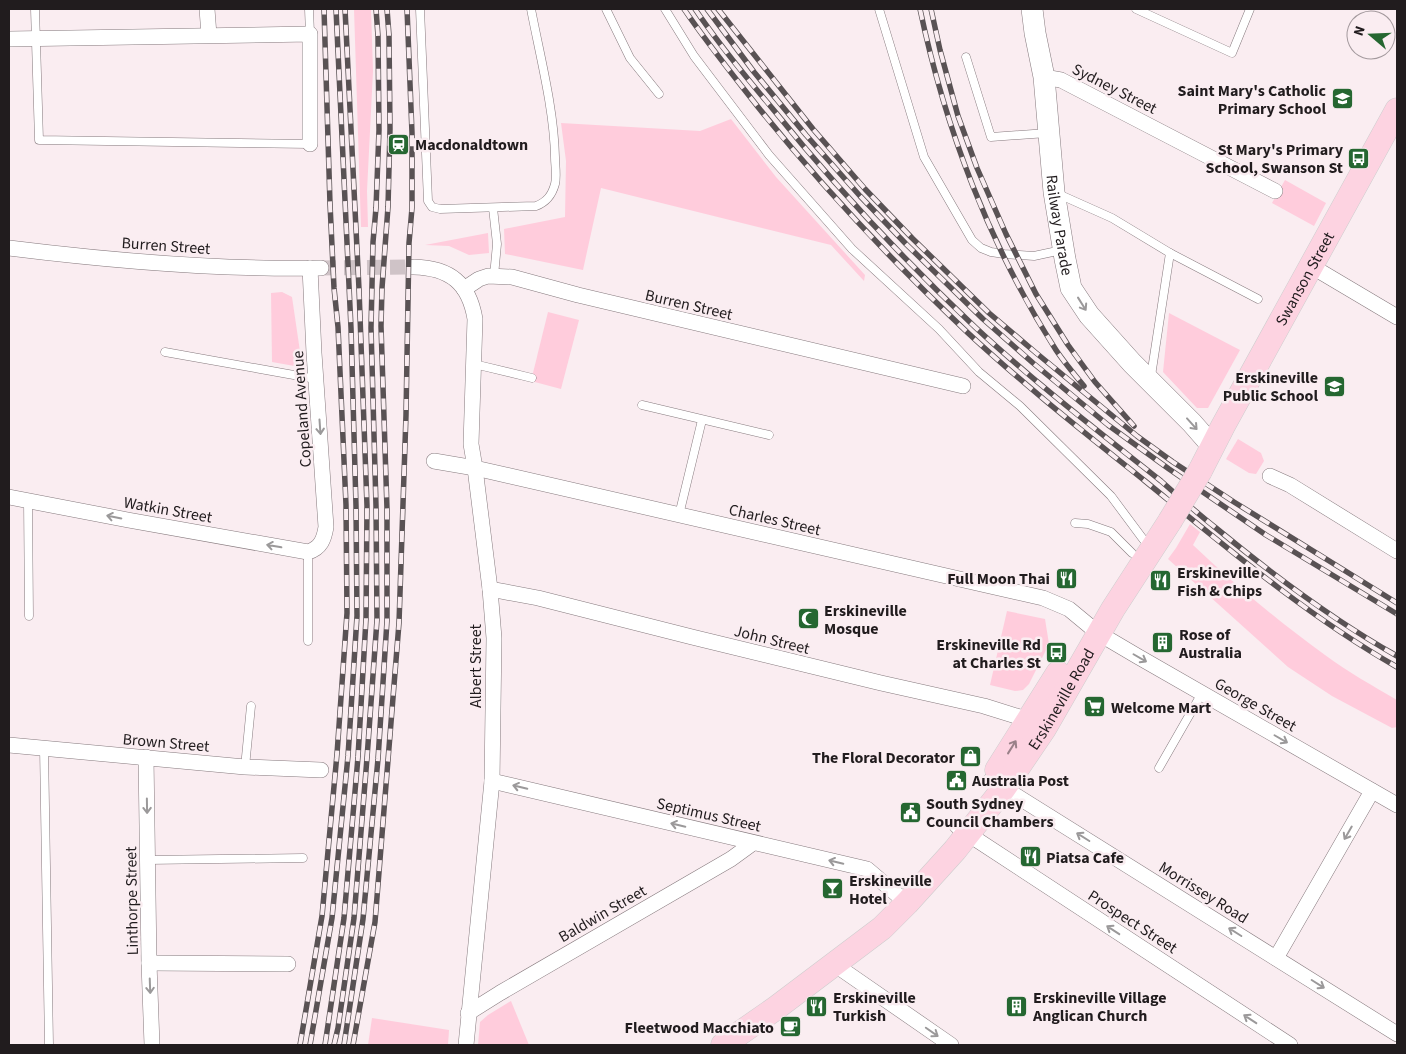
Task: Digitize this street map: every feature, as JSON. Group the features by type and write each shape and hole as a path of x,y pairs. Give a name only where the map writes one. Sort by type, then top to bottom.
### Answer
{"main road":[{"name":"Swanson Street","path":"1213,447 1397,110"},
{"name":"Erskineville Road","path":"1093,629 1170,521 1213,447"},
{"name":"Erskineville Road","path":"723,1045 843,957 903,899 926,865 962,830 998,784 1036,724 1093,629 1138,546 1170,521"}],"street":[{"path":"207,9 209,35"},
{"name":"Railway Parade","path":"1032,9 1044,77 1054,192 1063,250 1072,288 1089,315 1132,363 1192,423 1213,447"},
{"path":"9,39 310,34 310,144"},
{"name":"Sydney Street","path":"1044,77 1061,80 1276,191"},
{"name":"Burren Street","path":"9,248 168,264 316,268"},
{"path":"414,266 440,270 450,275 464,289"},
{"path":"1311,266 1397,316"},
{"name":"Copeland Avenue","path":"314,548 325,536 326,526 316,379 316,268"},
{"name":"Burren Street","path":"464,289 485,276 521,279 588,298 963,386"},
{"name":"Albert Street","path":"464,289 473,308 475,319 471,444 490,589 494,638 492,781 466,1045"},
{"name":"Charles Street","path":"434,461 475,468 1043,598 1069,609 1093,629"},
{"path":"1270,476 1290,485 1397,552"},
{"name":"Watkin Street","path":"9,497 128,520 314,548"},
{"name":"John Street","path":"490,589 538,598 871,681 984,706 1036,724"},
{"name":"George Street","path":"1093,629 1397,805"},
{"name":"Brown Street","path":"9,744 244,767 320,770"},
{"name":"Linthorpe Street","path":"146,757 152,1045"},
{"name":"Septimus Street","path":"492,781 867,870 903,899"},
{"name":"Morrissey Road","path":"998,784 1397,1034"},
{"path":"1276,958 1372,791"},
{"name":"Prospect Street","path":"962,830 1290,1045"},
{"name":"Baldwin Street","path":"468,1013 731,859 754,843"},
{"path":"843,957 951,1045"},
{"path":"149,963 288,964"}],"lane":[{"path":"35,9 39,140 310,144"},
{"path":"309,9 310,34"},
{"path":"420,9 428,201 432,207 440,210 536,206 548,198 555,182 554,143 551,114 532,9"},
{"path":"606,9 630,58 659,94"},
{"path":"665,9 694,56 769,155 852,249 939,329 979,372 1020,406 1111,496 1138,546"},
{"path":"879,9 924,157 972,240 981,248 1004,254 1034,256 1063,250"},
{"path":"1136,9 1232,53 1250,9"},
{"path":"966,57 991,137 1049,133"},
{"path":"1054,192 1112,218 1170,253 1258,299"},
{"path":"494,208 497,244 494,276"},
{"path":"1150,381 1170,253"},
{"path":"165,352 316,379"},
{"path":"474,364 532,378"},
{"path":"642,405 769,435"},
{"path":"679,515 702,420"},
{"path":"28,500 29,616"},
{"path":"1074,523 1088,524 1111,532 1138,546"},
{"path":"308,641 314,548"},
{"path":"1158,768 1202,693"},
{"path":"244,767 251,706"},
{"path":"44,748 49,1045"},
{"path":"147,860 303,858"}],"shaded area":[{"path":"354,9 371,9 373,71 367,191 368,227 361,227"},
{"path":"731,119 776,177 865,275 864,281 831,245 601,188 583,270 505,254 504,229 565,217 566,161 561,123 700,131"},
{"path":"1285,180 1326,203 1314,226 1272,203"},
{"path":"488,233 489,253 469,255 449,246 425,245"},
{"path":"282,292 292,297 302,365 300,367 272,362 271,293"},
{"path":"548,312 579,320 561,389 531,381"},
{"path":"1169,313 1240,350 1208,408 1197,408 1163,372"},
{"path":"1238,439 1261,453 1264,461 1256,474 1249,473 1226,459"},
{"path":"1190,524 1200,532 1193,545 1224,574 1291,629 1334,661 1397,700 1397,727 1392,728 1332,696 1288,667 1168,559"},
{"path":"1007,611 1045,619 1049,644 1029,684 1023,690 1015,691 990,685"},
{"path":"511,1001 529,1045 478,1045 480,1022"},
{"path":"372,1018 449,1030 448,1045 368,1045"}],"tunnel":[{"path":"321,268 414,267"}],"railway":[{"path":"300,1045 322,916 337,754 347,613 346,505 330,204 324,9"},
{"path":"310,1045 332,918 348,756 357,616 351,328 336,9"},
{"path":"325,1045 344,918 358,757 366,619 367,506 359,289 345,9"},
{"path":"334,1045 354,918 377,620 371,328 379,130 376,9"},
{"path":"344,1045 363,919 378,759 387,621 387,509 381,326 388,207 390,129 387,9"},
{"path":"353,1045 375,922 399,623 406,415 409,243 412,208 412,133 407,9"},
{"path":"684,9 739,83 807,166 885,251 968,333 1055,408 1267,579 1363,647 1397,667"},
{"path":"695,9 742,72 844,193 895,248 975,327 1043,387 1161,481 1259,563 1327,612 1397,656"},
{"path":"707,9 754,72 860,196 983,319 1033,363 1108,425 1169,469 1266,535 1397,614"},
{"path":"718,9 813,129 865,189 989,313 1137,436 1173,462 1397,603"},
{"path":"920,9 930,54 957,142 991,228 1010,270 1032,311 1059,354 1084,386"},
{"path":"931,9 958,116 977,168 1006,234 1036,294 1068,345 1095,382 1134,426"}],"place":[{"name":"Saint Mary's Catholic Primary School","path":"1342,99"},
{"name":"Macdonaldtown","path":"399,144"},
{"name":"St Mary's Primary School, Swanson St","path":"1359,158"},
{"name":"Erskineville Public School","path":"1334,386"},
{"name":"Full Moon Thai","path":"1066,578"},
{"name":"Erskineville Fish & Chips","path":"1161,581"},
{"name":"Erskineville Mosque","path":"808,619"},
{"name":"Rose of Australia","path":"1163,643"},
{"name":"Erskineville Rd at Charles St","path":"1057,653"},
{"name":"Welcome Mart","path":"1095,707"},
{"name":"The Floral Decorator","path":"971,757"},
{"name":"Australia Post","path":"956,780"},
{"name":"South Sydney Council Chambers","path":"910,812"},
{"name":"Piatsa Cafe","path":"1030,857"},
{"name":"Erskineville Hotel","path":"833,889"},
{"name":"Erskineville Turkish","path":"817,1006"},
{"name":"Erskineville Village Anglican Church","path":"1017,1006"},
{"name":"Fleetwood Macchiato","path":"790,1027"}]}
